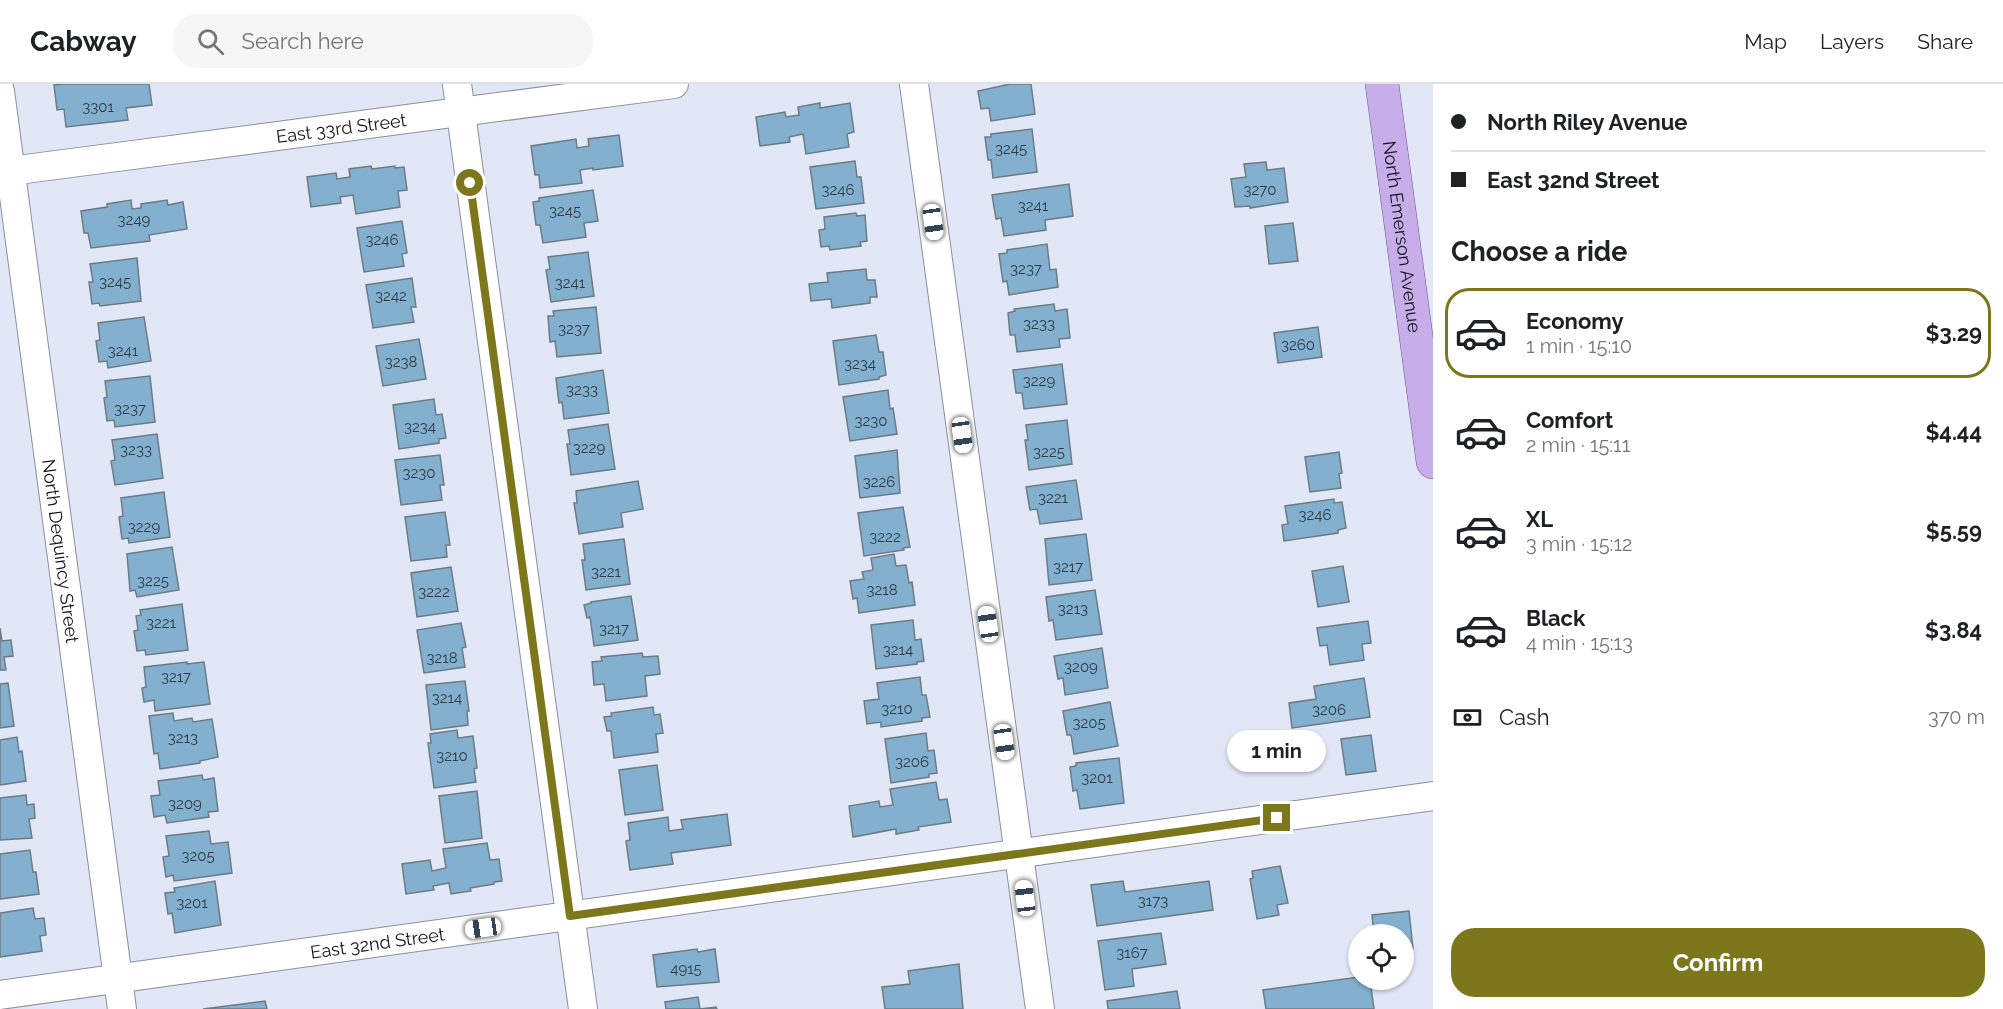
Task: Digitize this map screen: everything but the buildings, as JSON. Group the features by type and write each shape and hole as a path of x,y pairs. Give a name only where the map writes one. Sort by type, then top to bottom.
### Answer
{"main road":[{"name":"North Emerson Avenue","path":"1382,84 1433,462"}],"street":[{"path":"457,84 583,1009"},
{"name":"East 33rd Street","path":"10,171 674,84"},
{"path":"914,84 1040,1009"},
{"name":"North Dequincy Street","path":"0,91 122,1009"},
{"name":"East 32nd Street","path":"0,995 330,951 1433,796"}],"route":[{"path":"470,183 570,916 1277,818"}]}
